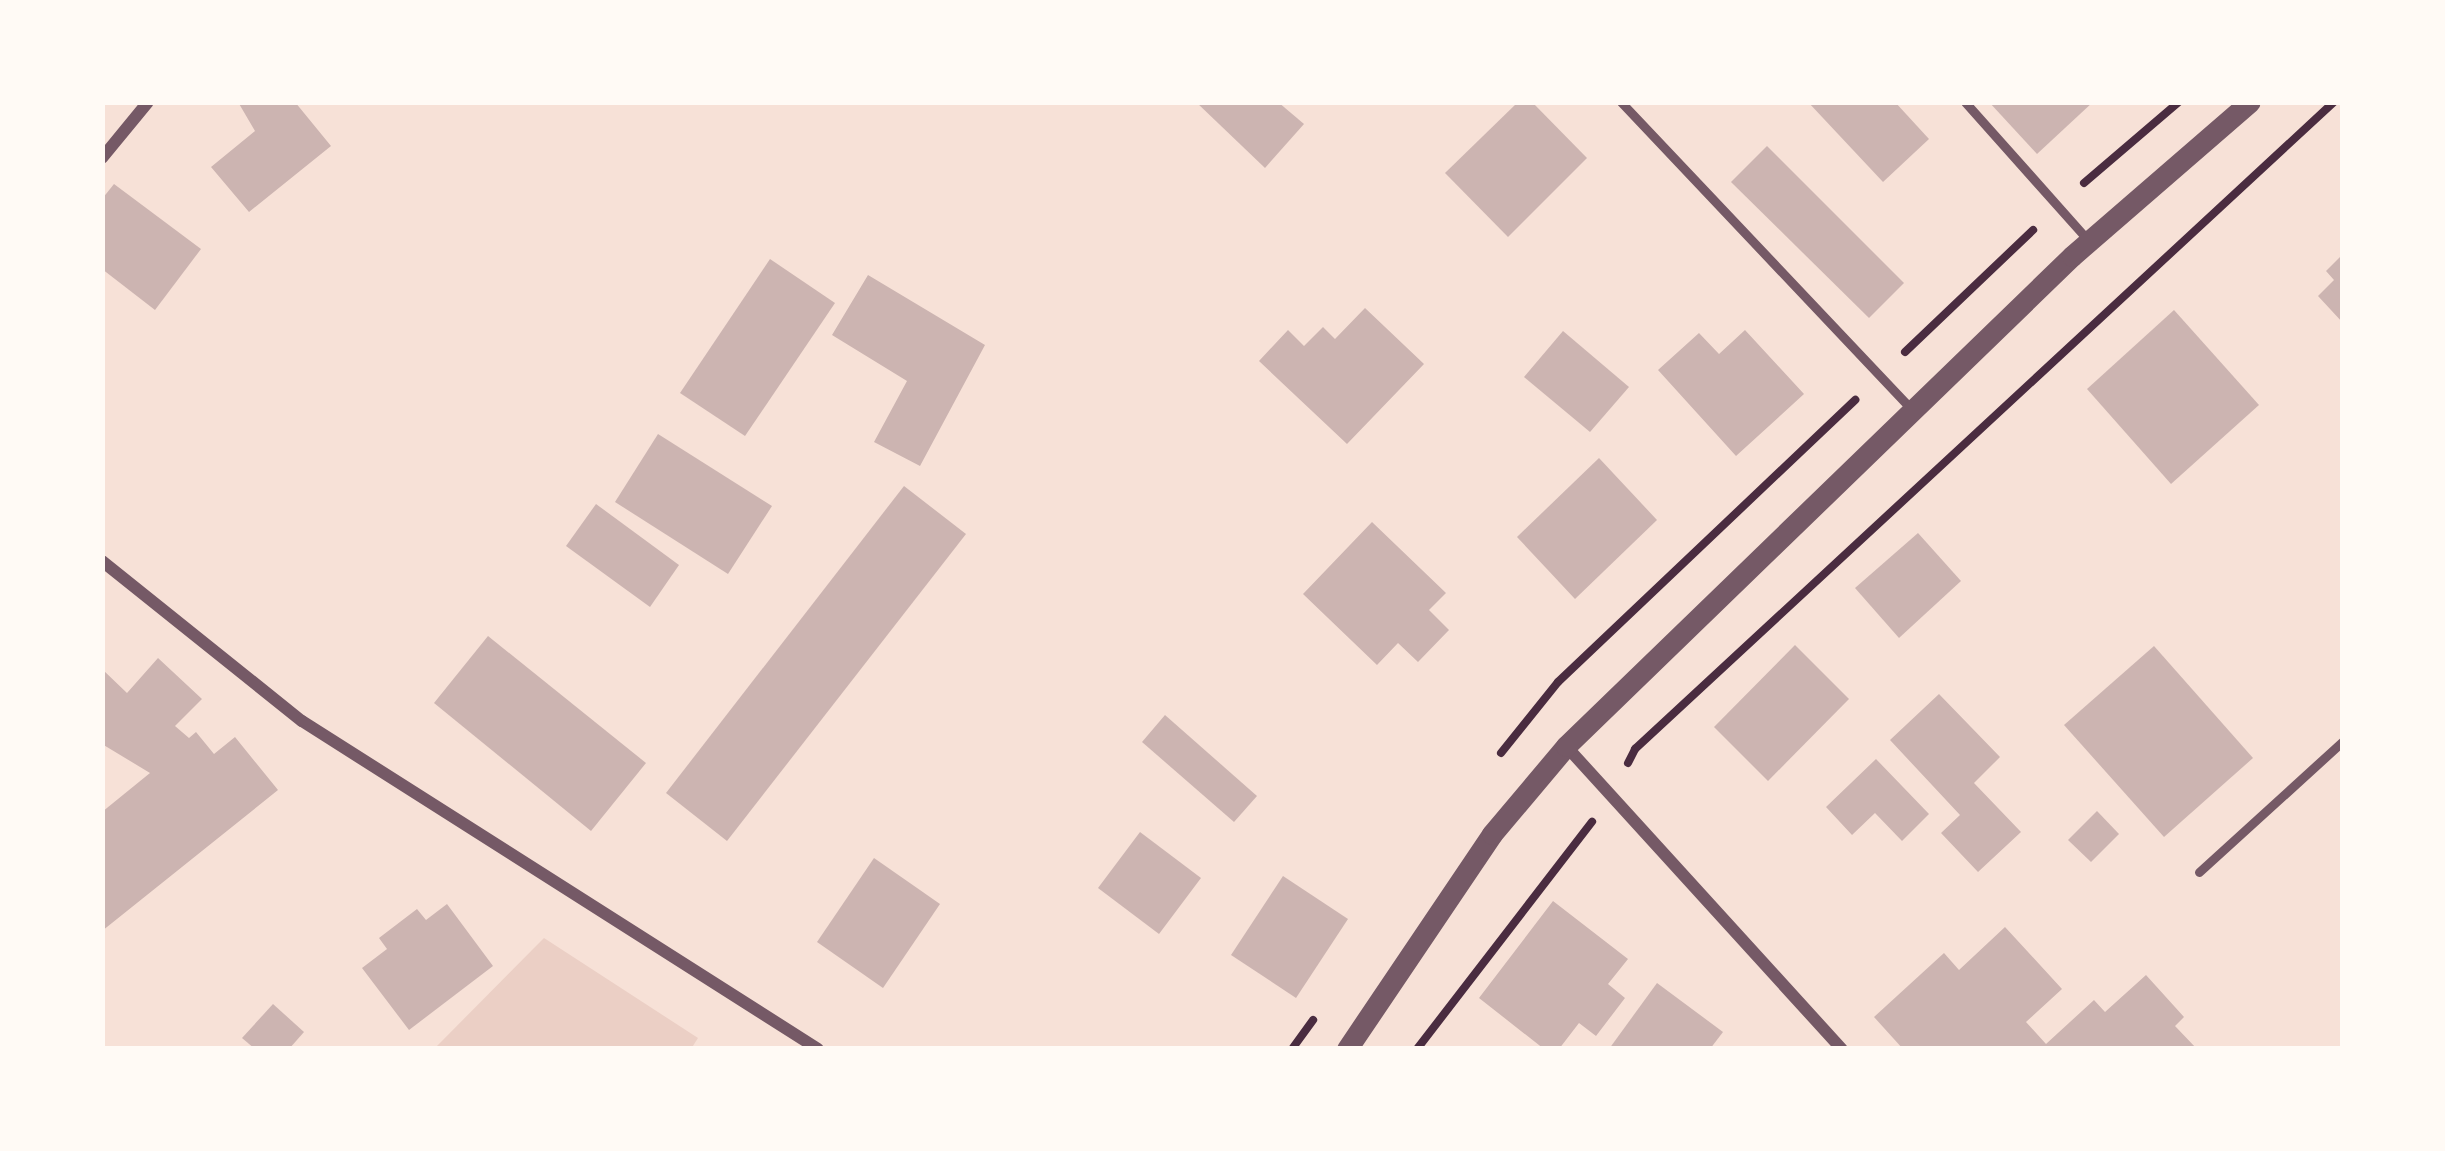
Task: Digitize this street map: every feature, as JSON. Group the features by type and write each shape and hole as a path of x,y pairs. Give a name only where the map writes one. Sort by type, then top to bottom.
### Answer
{"street":[{"path":"102,158 148,102"},
{"path":"1347,1049 1492,834 1566,746 2089,241 2250,102"},
{"path":"102,561 302,721 818,1049"},
{"path":"1566,746 1842,1049"}],"lane":[{"path":"1622,102 1912,409"},
{"path":"1965,102 2089,241"},
{"path":"2199,872 2343,741"}],"path":[{"path":"1418,1049 1612,796 1634,749 2334,102"}],"shaded area":[{"path":"544,938 698,1038 691,1049 434,1049"}],"building":[{"path":"238,102 295,102 331,146 249,212 211,167 255,131"},
{"path":"1196,102 1278,102 1304,124 1265,168"},
{"path":"1518,102 1532,102 1587,158 1508,237 1445,173"},
{"path":"1808,102 1895,102 1929,139 1883,182"},
{"path":"1989,102 2093,102 2037,154"},
{"path":"1767,146 1904,283 1869,318 1731,182"},
{"path":"114,184 201,249 155,310 102,269 102,199"},
{"path":"2343,254 2343,323 2318,296 2334,280 2326,271"},
{"path":"770,259 835,303 745,436 680,393"},
{"path":"868,275 985,345 920,466 874,442 907,381 832,335"},
{"path":"1365,308 1424,364 1347,444 1259,361 1288,330 1304,346 1323,327 1335,339"},
{"path":"2174,310 2259,405 2171,484 2087,389"},
{"path":"1745,330 1804,394 1736,456 1658,370 1699,333 1719,354"},
{"path":"1563,331 1629,387 1590,432 1524,377"},
{"path":"658,434 772,506 728,574 615,502"},
{"path":"1599,458 1657,520 1575,599 1517,537"},
{"path":"904,486 966,534 727,841 666,793"},
{"path":"596,504 679,565 650,607 566,546"},
{"path":"1372,522 1446,593 1429,610 1449,630 1418,662 1398,643 1377,665 1303,594"},
{"path":"1918,533 1961,581 1899,638 1855,588"},
{"path":"488,636 646,763 591,831 434,703"},
{"path":"1795,645 1849,699 1768,781 1714,727"},
{"path":"2154,646 2253,758 2164,837 2064,725"},
{"path":"158,658 202,699 175,726 189,738 196,732 214,754 235,737 278,790 102,931 102,812 150,773 102,744 102,669 127,693"},
{"path":"1939,694 2000,757 1974,783 2021,832 1978,872 1941,833 1960,815 1890,740"},
{"path":"1165,715 1257,796 1234,822 1142,742"},
{"path":"1876,759 1929,814 1902,841 1875,813 1852,835 1826,807"},
{"path":"2097,811 2119,834 2091,862 2068,840"},
{"path":"1140,832 1201,878 1159,934 1098,888"},
{"path":"874,858 940,904 883,988 817,942"},
{"path":"1283,876 1348,919 1296,998 1231,955"},
{"path":"1553,901 1628,959 1608,984 1625,998 1596,1036 1579,1023 1559,1049 1544,1049 1479,998"},
{"path":"447,904 493,966 409,1030 362,968 387,949 379,938 417,909 426,920"},
{"path":"2005,927 2062,989 2026,1022 2046,1044 2094,1000 2105,1012 2146,975 2184,1017 2175,1026 2197,1049 1903,1049 1874,1017 1944,953 1959,970"},
{"path":"1657,983 1723,1032 1710,1049 1609,1049"},
{"path":"273,1004 304,1032 289,1049 255,1049 242,1038"}]}
